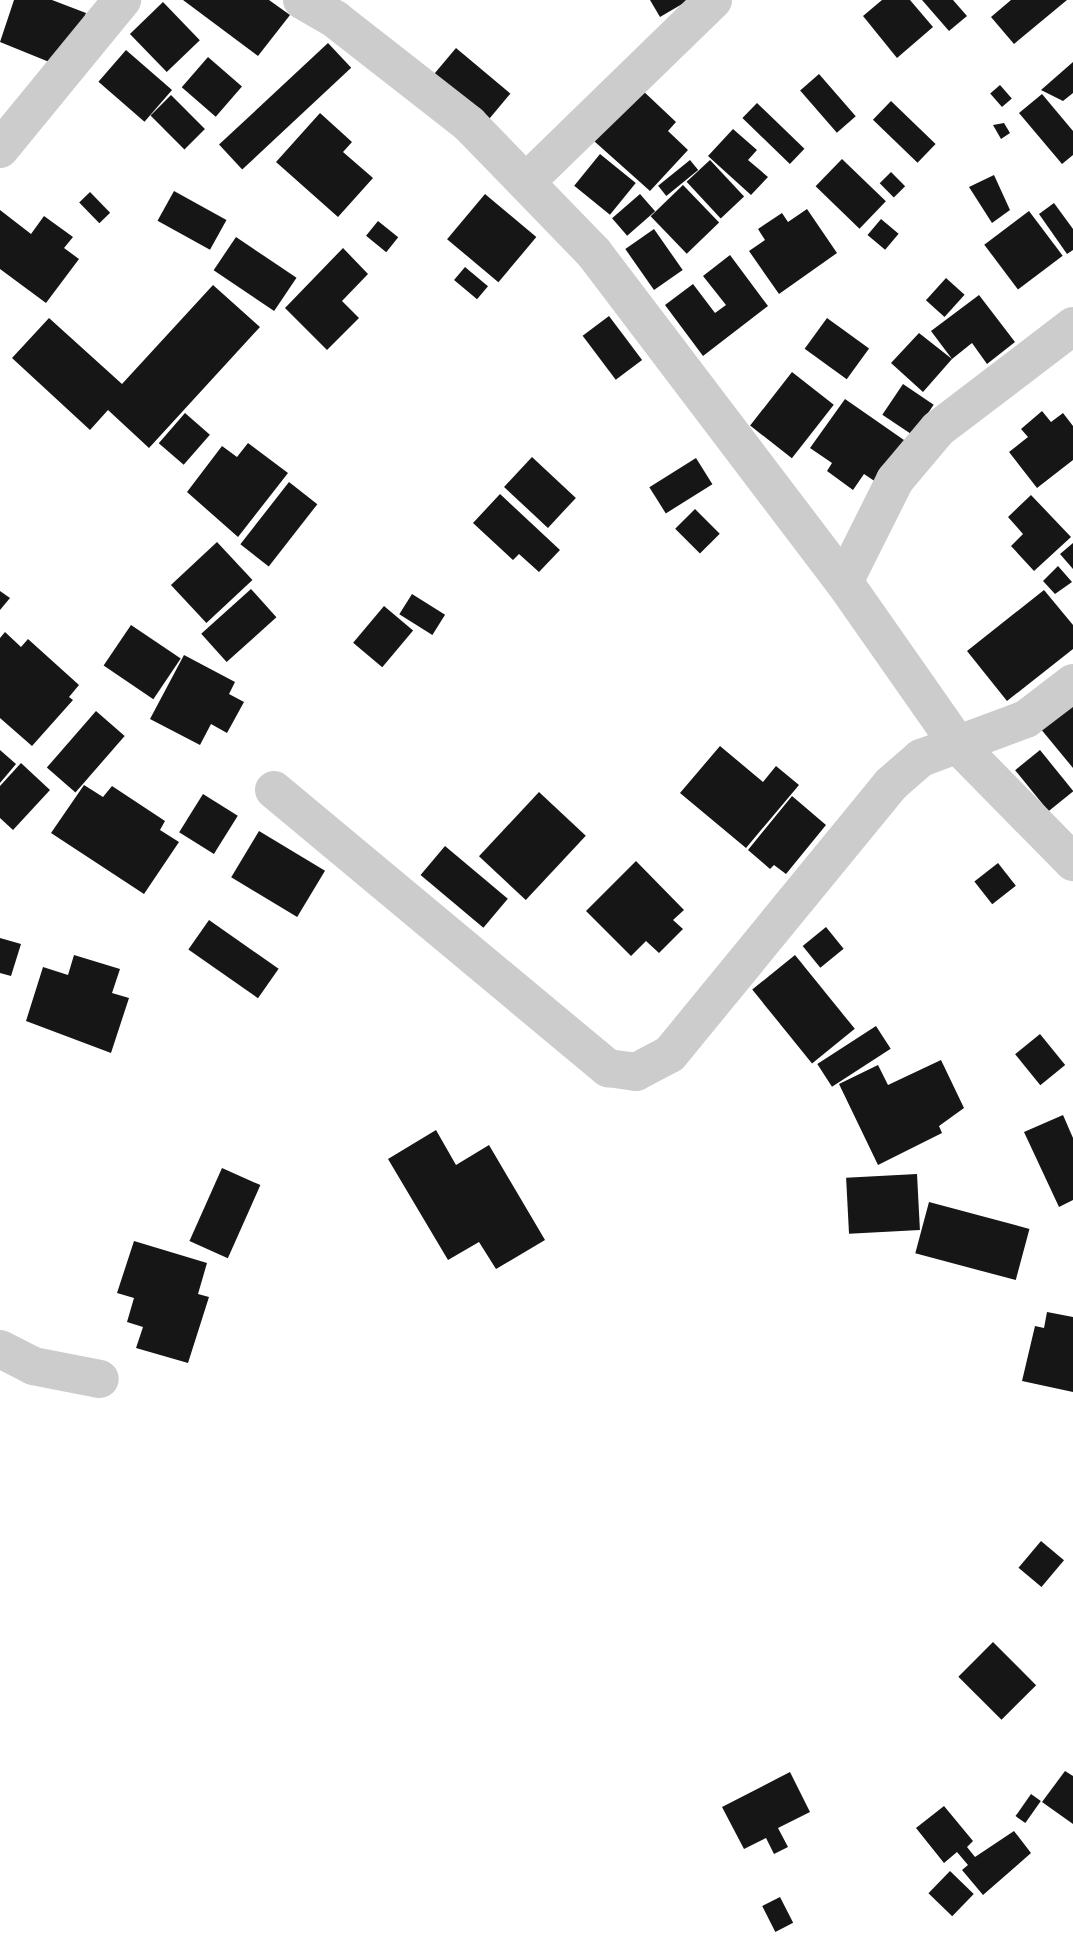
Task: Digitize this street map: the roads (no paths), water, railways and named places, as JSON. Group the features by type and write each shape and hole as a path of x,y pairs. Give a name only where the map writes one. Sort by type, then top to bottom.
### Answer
{"street":[{"path":"0,149 122,0"},
{"path":"302,0 344,10 469,124 594,253 844,583 959,746 1073,862"},
{"path":"526,182 713,0"},
{"path":"844,583 895,480 938,429 1073,326"},
{"path":"274,790 608,1068 636,1072 670,1054 891,784 921,758 1026,719 1073,682"},
{"path":"0,1349 33,1366 100,1379"}]}
